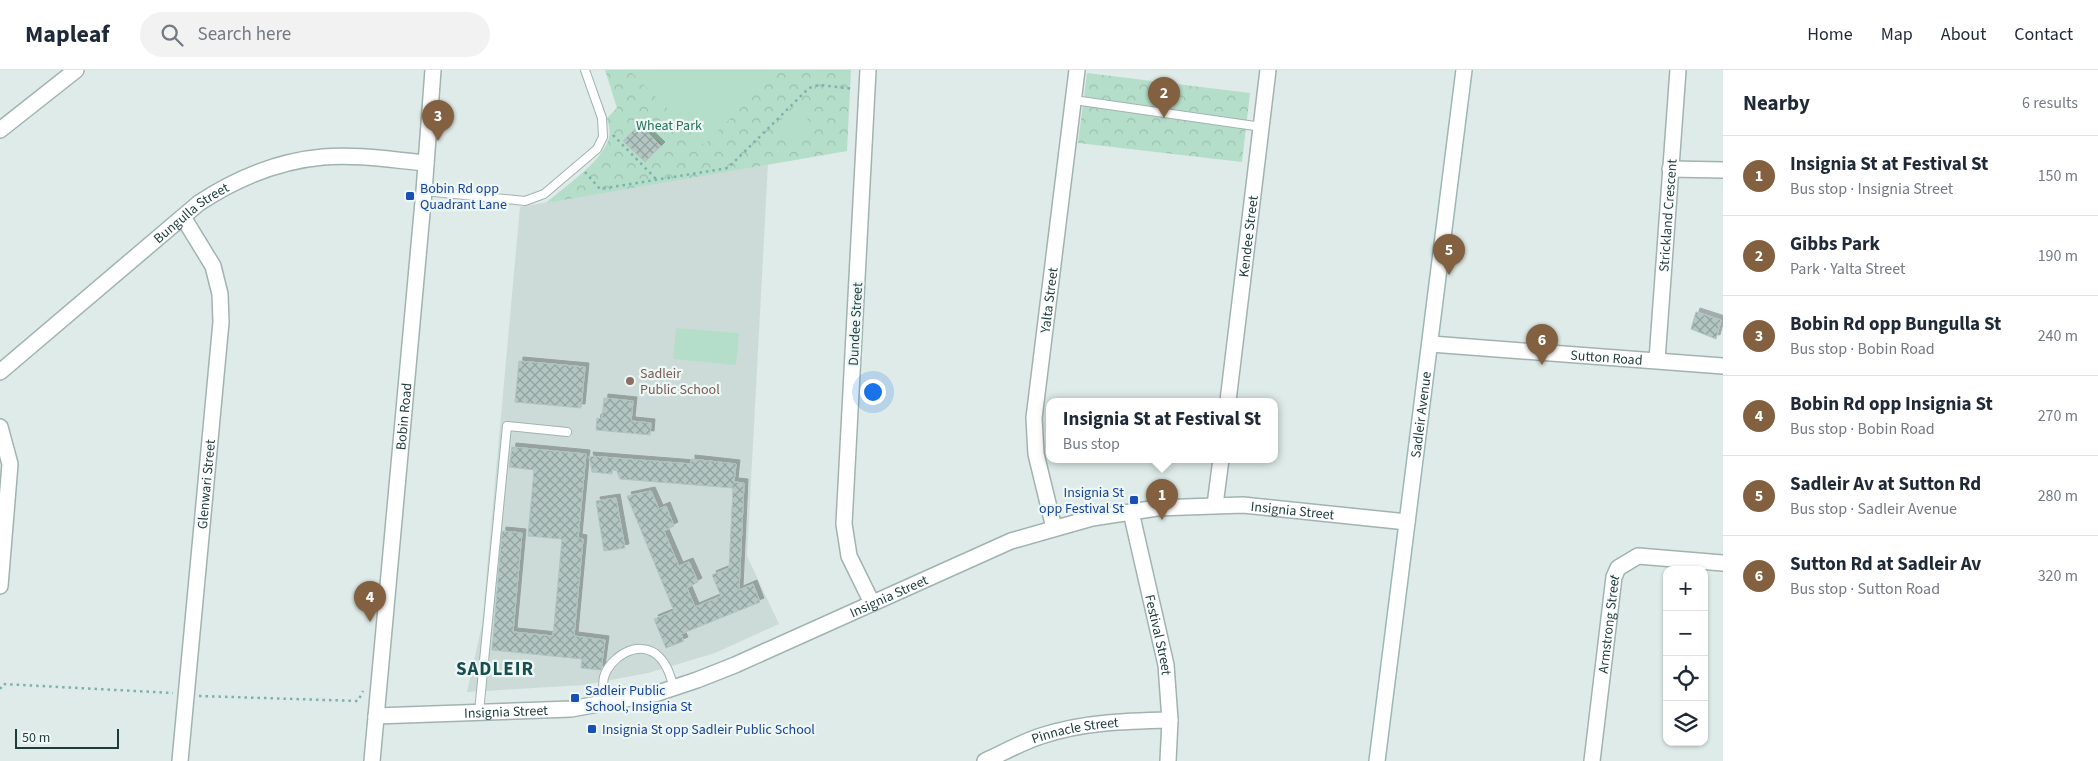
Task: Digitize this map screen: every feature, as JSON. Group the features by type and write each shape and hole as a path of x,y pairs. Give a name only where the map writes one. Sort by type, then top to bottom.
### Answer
{"street":[{"path":"0,130 76,70"},
{"name":"Bobin Road","path":"372,761 424,190 433,70"},
{"name":"Dundee Street","path":"868,70 844,524 849,556 872,603"},
{"name":"Yalta Street","path":"1054,528 1036,454 1034,418 1077,70"},
{"name":"Kendee Street","path":"1228,398 1268,70"},
{"name":"Sadleir Avenue","path":"1378,761 1464,70"},
{"name":"Strickland Crescent","path":"1657,360 1678,70"},
{"name":"Bungulla Street","path":"0,372 182,217 221,189 277,165 309,159 339,157 426,163"},
{"path":"1670,169 1723,170"},
{"name":"Glenwari Street","path":"180,761 221,322 220,294 213,266 182,217"},
{"name":"Sutton Road","path":"1431,344 1723,366"},
{"path":"0,427 10,464 0,586"},
{"path":"1215,505 1220,463"},
{"name":"Insignia Street","path":"376,716 571,710 658,693 735,665 1012,541 1092,518 1157,508 1215,505 1271,507 1407,522"},
{"name":"Festival Street","path":"1131,512 1166,665 1170,720 1168,761"},
{"name":"Armstrong Street","path":"1592,761 1614,577 1618,568 1638,556 1723,563"},
{"name":"Pinnacle Street","path":"985,761 1041,736 1089,724 1170,720"}],"lane":[{"path":"424,190 525,201 544,194 579,166 596,149 603,137 602,118 585,70"},
{"path":"1074,100 1262,128"},
{"path":"479,712 507,426 567,432"},
{"path":"604,704 604,678 613,661 626,652 643,649 655,654 666,665 674,688"}],"path":[{"path":"579,166 600,189 728,168 809,88 819,85 867,91"},
{"path":"603,130 613,135 657,180"},
{"path":"0,689 4,684 173,693 177,697"},
{"path":"196,698 200,695 358,701 364,691"}],"shaded area":[{"name":"Sadleir Public School","path":"768,163 747,556 779,624 715,653 648,673 584,685 467,692 482,625 520,207"}],"green space":[{"name":"Wheat Park","path":"605,70 851,70 847,151 546,203 597,158 604,150 608,141 610,132 607,118 617,108"},
{"path":"629,70 779,70 704,145"},
{"path":"1087,73 1250,93 1242,162 1078,143"},
{"path":"795,106 816,128 798,147 776,125"},
{"path":"676,328 739,333 736,365 673,359"}],"building":[{"path":"639,125 661,146 645,162 623,141"},
{"path":"1696,312 1721,320 1716,339 1691,329"},
{"path":"519,361 585,367 581,408 515,402"},
{"path":"604,398 633,401 631,421 651,423 650,435 596,430 597,418 602,419"},
{"path":"512,447 586,454 578,538 583,539 574,636 605,640 601,670 581,668 582,659 492,650 502,531 522,533 513,632 553,636 562,539 528,536 534,470 509,467"},
{"path":"589,456 691,464 691,459 736,464 734,482 744,483 739,590 753,584 760,602 681,634 684,641 666,648 654,619 674,611 627,496 651,491 659,509 666,506 674,526 664,531 679,566 689,562 698,582 687,588 695,607 721,596 712,575 729,568 733,488 620,479 616,469 612,470 612,474 592,472"},
{"path":"616,498 625,548 604,551 596,501"}],"place":[{"name":"Gibbs Park","path":"1164,118"},
{"name":"Bobin Rd opp Bungulla St","path":"438,141"},
{"name":"Bobin Rd opp Quadrant Lane","path":"410,196"},
{"name":"Sadleir Av at Sutton Rd","path":"1449,275"},
{"name":"Sutton Rd at Sadleir Av","path":"1542,365"},
{"name":"Sadleir Public School","path":"630,381"},
{"name":"Insignia St opp Festival St","path":"1134,500"},
{"name":"Insignia St at Festival St","path":"1162,520"},
{"name":"Bobin Rd opp Insignia St","path":"370,622"},
{"name":"Sadleir Public School, Insignia St","path":"575,698"},
{"name":"Insignia St opp Sadleir Public School","path":"592,729"}],"district":[{"name":"SADLEIR","path":"495,668"}]}
